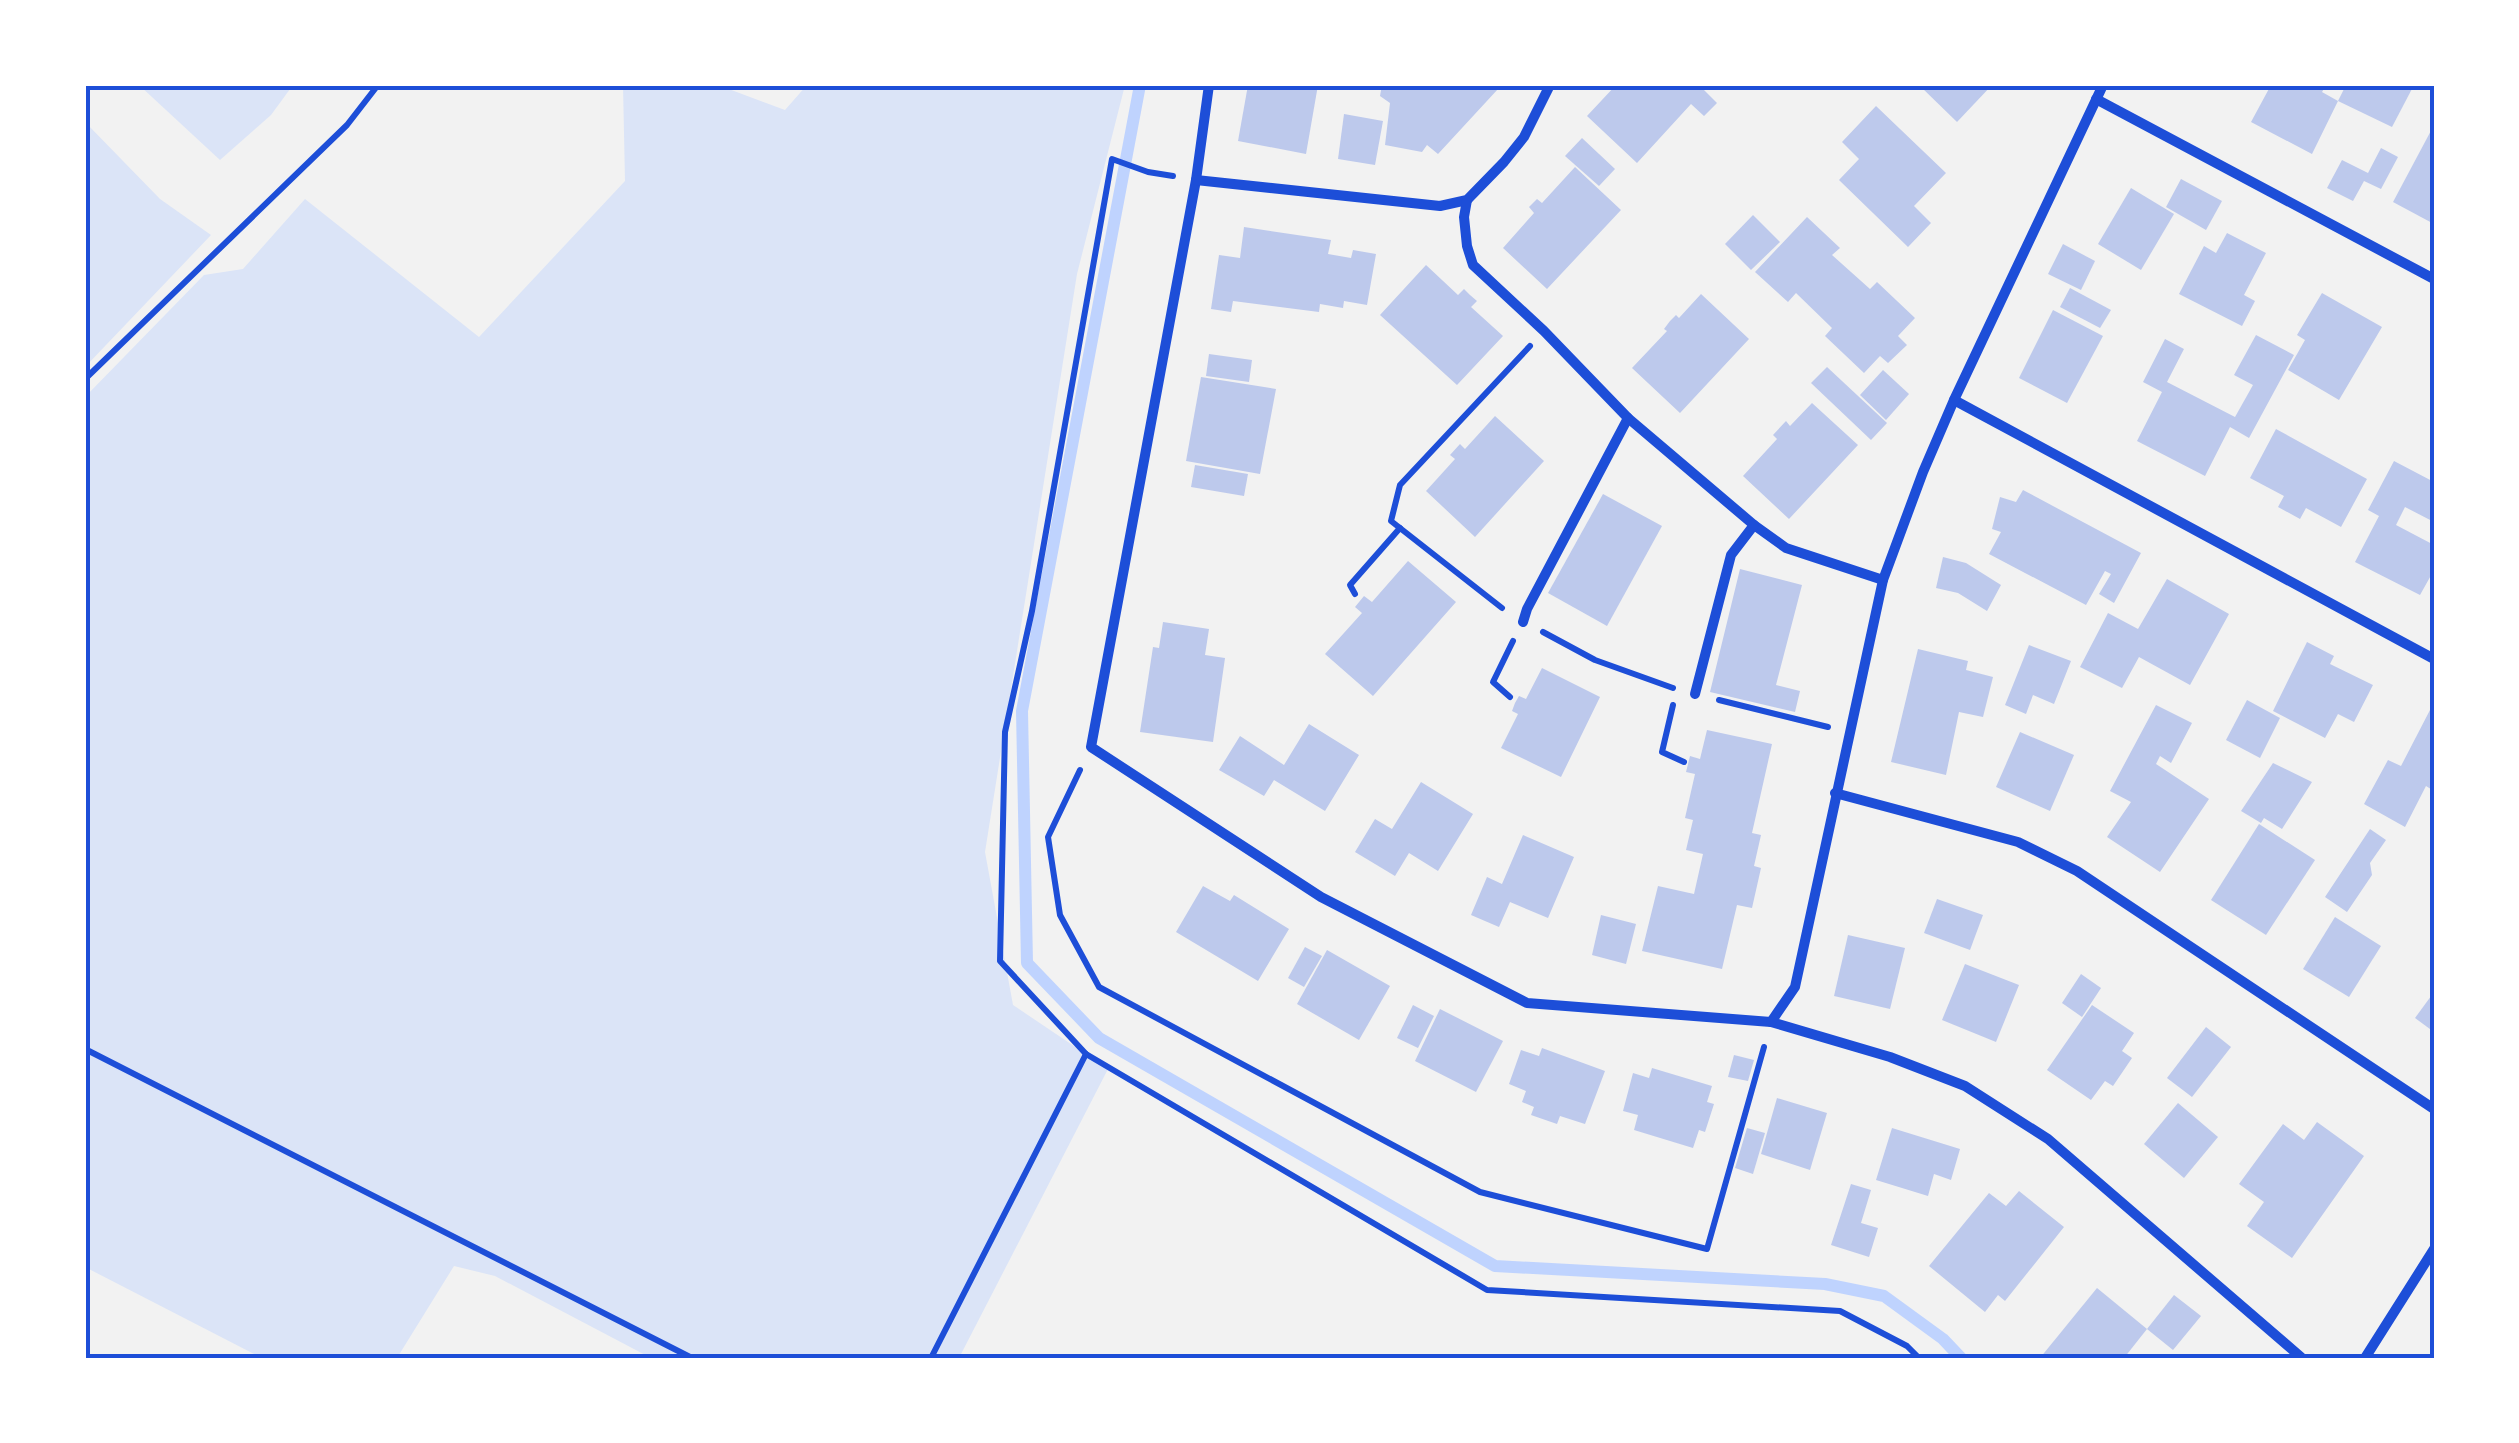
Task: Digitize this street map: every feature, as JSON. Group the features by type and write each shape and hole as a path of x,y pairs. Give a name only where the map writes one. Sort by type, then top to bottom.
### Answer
{"street":[{"path":"1208,85 1196,180 1092,746 1322,897 1527,1003 1772,1022 1890,1057 1965,1086 2048,1139 2302,1358"},
{"path":"1550,85 1524,138 1467,200 1466,246 1473,265 1628,418 1754,525 1786,548 1883,580"},
{"path":"1772,1022 1795,987 1883,580 1954,400 2103,85"},
{"path":"2096,98 2434,279"},
{"path":"1196,180 1440,206 1467,200"},
{"path":"1954,400 2434,658"},
{"path":"1523,622 1628,418"},
{"path":"1696,694 1731,555 1754,525"},
{"path":"1835,793 2018,842 2077,871 2434,1110"},
{"path":"2364,1358 2434,1250"}],"path":[{"path":"85,379 347,125 378,85"},
{"path":"1148,172 1112,159 1032,611 1004,732 1000,961 1086,1054 1487,1290 1840,1311 1907,1346 1919,1358"},
{"path":"1355,594 1350,584 1400,528"},
{"path":"1510,697 1493,682 1523,622"},
{"path":"1677,689 1662,752 1684,762"},
{"path":"1092,746 1048,836 1060,915 1099,986 1480,1192 1707,1250 1772,1022"},
{"path":"85,1049 692,1358"},
{"path":"931,1358 1086,1054"}],"shaded area":[{"path":"139,85 293,85 271,115 220,160"},
{"path":"623,85 718,85 785,110 807,85 1125,85 1077,274 985,852 1013,1005 1108,1069 959,1358 651,1358 495,1276 454,1266 397,1358 262,1358 85,1267 85,397 204,275 243,269 305,199 479,337 625,181"},
{"path":"85,122 160,199 211,235 85,367"}],"building":[{"path":"1248,85 1318,85 1306,154 1238,141"},
{"path":"1382,85 1494,85 1498,89 1438,154 1427,145 1422,152 1385,145 1390,103 1380,96"},
{"path":"1616,85 1699,85 1717,103 1704,116 1691,104 1637,163 1587,116"},
{"path":"1919,85 1992,85 1957,122"},
{"path":"2271,85 2326,85 2322,92 2338,101 2312,154 2251,122"},
{"path":"2346,85 2414,85 2392,127 2338,101"},
{"path":"1876,106 1946,173 1914,206 1931,223 1908,247 1839,180 1859,159 1842,142"},
{"path":"1344,114 1383,121 1375,165 1338,159"},
{"path":"2434,125 2434,224 2393,202"},
{"path":"1582,138 1615,169 1599,186 1565,156"},
{"path":"2381,148 2398,157 2381,189 2364,181 2353,201 2327,188 2342,160 2368,173"},
{"path":"1575,167 1621,210 1547,289 1503,248 1534,213 1529,207 1537,199 1542,203"},
{"path":"2181,179 2222,201 2206,230 2166,207"},
{"path":"2131,188 2174,214 2141,270 2098,244"},
{"path":"1753,215 1780,242 1751,270 1725,244"},
{"path":"1807,217 1840,248 1832,255 1870,289 1877,282 1915,318 1898,336 1907,345 1888,363 1880,356 1864,373 1825,336 1832,328 1796,293 1788,302 1755,272"},
{"path":"1244,227 1331,240 1328,254 1351,258 1353,250 1376,254 1367,305 1344,301 1343,308 1320,304 1319,312 1233,301 1231,312 1211,309 1219,255 1240,258"},
{"path":"2227,233 2266,253 2244,295 2255,301 2242,326 2179,294 2204,246 2216,253"},
{"path":"2063,244 2095,261 2081,290 2048,274"},
{"path":"1426,265 1458,295 1464,289 1477,301 1471,307 1503,336 1457,385 1380,315"},
{"path":"2070,288 2111,310 2100,328 2060,307"},
{"path":"2322,293 2382,327 2339,400 2288,370 2305,340 2297,335"},
{"path":"1701,294 1749,339 1680,413 1632,368 1667,331 1664,329 1670,321 1676,315 1679,318"},
{"path":"2053,310 2103,336 2067,403 2019,378"},
{"path":"2256,335 2294,355 2249,438 2230,427 2205,476 2137,441 2162,392 2143,382 2165,339 2184,349 2167,382 2235,417 2253,385 2234,375"},
{"path":"1209,354 1252,360 1249,382 1206,376"},
{"path":"1827,367 1887,423 1871,440 1811,383"},
{"path":"1883,370 1909,394 1886,420 1860,395"},
{"path":"1201,377 1276,389 1260,474 1186,461"},
{"path":"1812,403 1858,445 1789,519 1743,476 1777,439 1773,435 1786,421 1790,426"},
{"path":"1495,416 1544,461 1475,537 1426,491 1455,459 1450,455 1460,444 1465,449"},
{"path":"2276,429 2367,479 2341,527 2306,508 2300,519 2278,507 2284,496 2250,478"},
{"path":"2394,461 2434,482 2434,522 2405,507 2396,525 2434,545 2434,570 2420,595 2355,562 2379,516 2368,510"},
{"path":"1195,465 1248,474 1244,496 1191,487"},
{"path":"2023,490 2141,553 2114,603 2099,594 2111,574 2105,571 2086,605 1989,554 2001,532 1992,529 2000,497 2016,502"},
{"path":"1603,494 1662,526 1607,626 1548,593"},
{"path":"1943,557 1966,563 2001,585 1987,611 1958,593 1936,588"},
{"path":"1408,561 1456,602 1373,696 1325,654 1362,613 1355,607 1364,596 1372,602"},
{"path":"1740,569 1802,585 1776,685 1800,691 1795,712 1710,692"},
{"path":"2167,579 2229,614 2190,685 2139,657 2122,688 2080,667 2108,613 2138,629"},
{"path":"1163,622 1209,629 1205,655 1225,658 1213,742 1140,732 1153,647 1159,648"},
{"path":"2307,642 2334,656 2330,664 2373,685 2354,722 2338,714 2325,738 2273,711"},
{"path":"2029,645 2071,661 2054,704 2033,695 2026,714 2005,705"},
{"path":"1918,649 1968,661 1966,670 1993,677 1983,717 1959,712 1946,775 1891,762"},
{"path":"1542,668 1600,697 1561,777 1501,748 1518,714 1512,711 1515,703 1519,696 1526,699"},
{"path":"2247,700 2280,718 2260,758 2226,740"},
{"path":"2156,705 2192,723 2171,763 2160,756 2156,764 2209,799 2160,872 2107,837 2131,802 2110,791"},
{"path":"2430,710 2434,712 2434,791 2426,786 2405,827 2364,804 2388,760 2401,766"},
{"path":"1309,724 1359,755 1325,811 1274,780 1264,796 1219,770 1240,736 1284,765"},
{"path":"1707,730 1772,744 1752,833 1761,835 1754,866 1761,868 1752,908 1737,905 1722,969 1642,951 1658,886 1694,894 1703,854 1686,850 1693,820 1685,818 1695,774 1686,772 1690,756 1700,759"},
{"path":"2020,732 2074,755 2050,811 1996,787"},
{"path":"2273,763 2312,782 2282,829 2241,811"},
{"path":"1421,782 1473,814 1438,871 1409,853 1395,876 1355,852 1375,819 1392,829"},
{"path":"2259,824 2315,860 2266,935 2211,900"},
{"path":"2370,829 2386,840 2370,863 2372,875 2347,912 2325,897"},
{"path":"1523,835 1574,857 1548,918 1510,902 1499,927 1471,915 1487,877 1502,884"},
{"path":"1203,886 1230,901 1234,895 1289,929 1258,981 1176,932"},
{"path":"1937,899 1983,915 1970,950 1924,933"},
{"path":"1601,915 1636,924 1626,964 1592,955"},
{"path":"2335,917 2381,946 2349,997 2303,969"},
{"path":"1848,935 1905,948 1890,1009 1834,996"},
{"path":"1305,947 1322,956 1304,987 1288,978"},
{"path":"1327,950 1390,986 1359,1040 1297,1004"},
{"path":"1965,964 2019,985 1996,1042 1942,1020"},
{"path":"2081,974 2101,988 2082,1017 2062,1003"},
{"path":"2434,992 2434,1032 2415,1018"},
{"path":"1413,1005 1434,1016 1418,1048 1397,1038"},
{"path":"2092,1005 2134,1033 2122,1051 2132,1058 2113,1086 2105,1081 2091,1100 2047,1070"},
{"path":"1440,1009 1503,1041 1476,1092 1415,1061"},
{"path":"2206,1027 2231,1047 2192,1097 2167,1078"},
{"path":"1542,1048 1605,1071 1585,1124 1560,1116 1557,1124 1531,1115 1534,1107 1522,1102 1526,1091 1509,1084 1521,1050 1539,1056"},
{"path":"1734,1055 1754,1060 1748,1081 1728,1077"},
{"path":"1652,1068 1712,1086 1707,1102 1714,1104 1705,1132 1699,1130 1693,1148 1634,1130 1638,1115 1623,1111 1633,1073 1649,1078"},
{"path":"1777,1098 1827,1113 1810,1170 1761,1154"},
{"path":"2178,1103 2218,1137 2184,1178 2144,1144"},
{"path":"2317,1122 2364,1156 2292,1258 2247,1226 2264,1202 2239,1184 2283,1124 2304,1140"},
{"path":"1747,1128 1765,1133 1753,1174 1735,1168"},
{"path":"1892,1128 1960,1149 1951,1180 1934,1174 1928,1196 1876,1180"},
{"path":"1851,1184 1871,1190 1861,1223 1878,1228 1869,1257 1831,1245"},
{"path":"2019,1191 2064,1227 2005,1301 1998,1295 1985,1312 1929,1266 1989,1193 2006,1206"},
{"path":"2097,1288 2147,1329 2124,1358 2040,1358"},
{"path":"2174,1295 2201,1316 2173,1350 2147,1329"}],"waterway":[{"path":"1140,85 1022,711 1027,963 1099,1038 1495,1266 1825,1284 1884,1296 1943,1339 1961,1358"}]}
